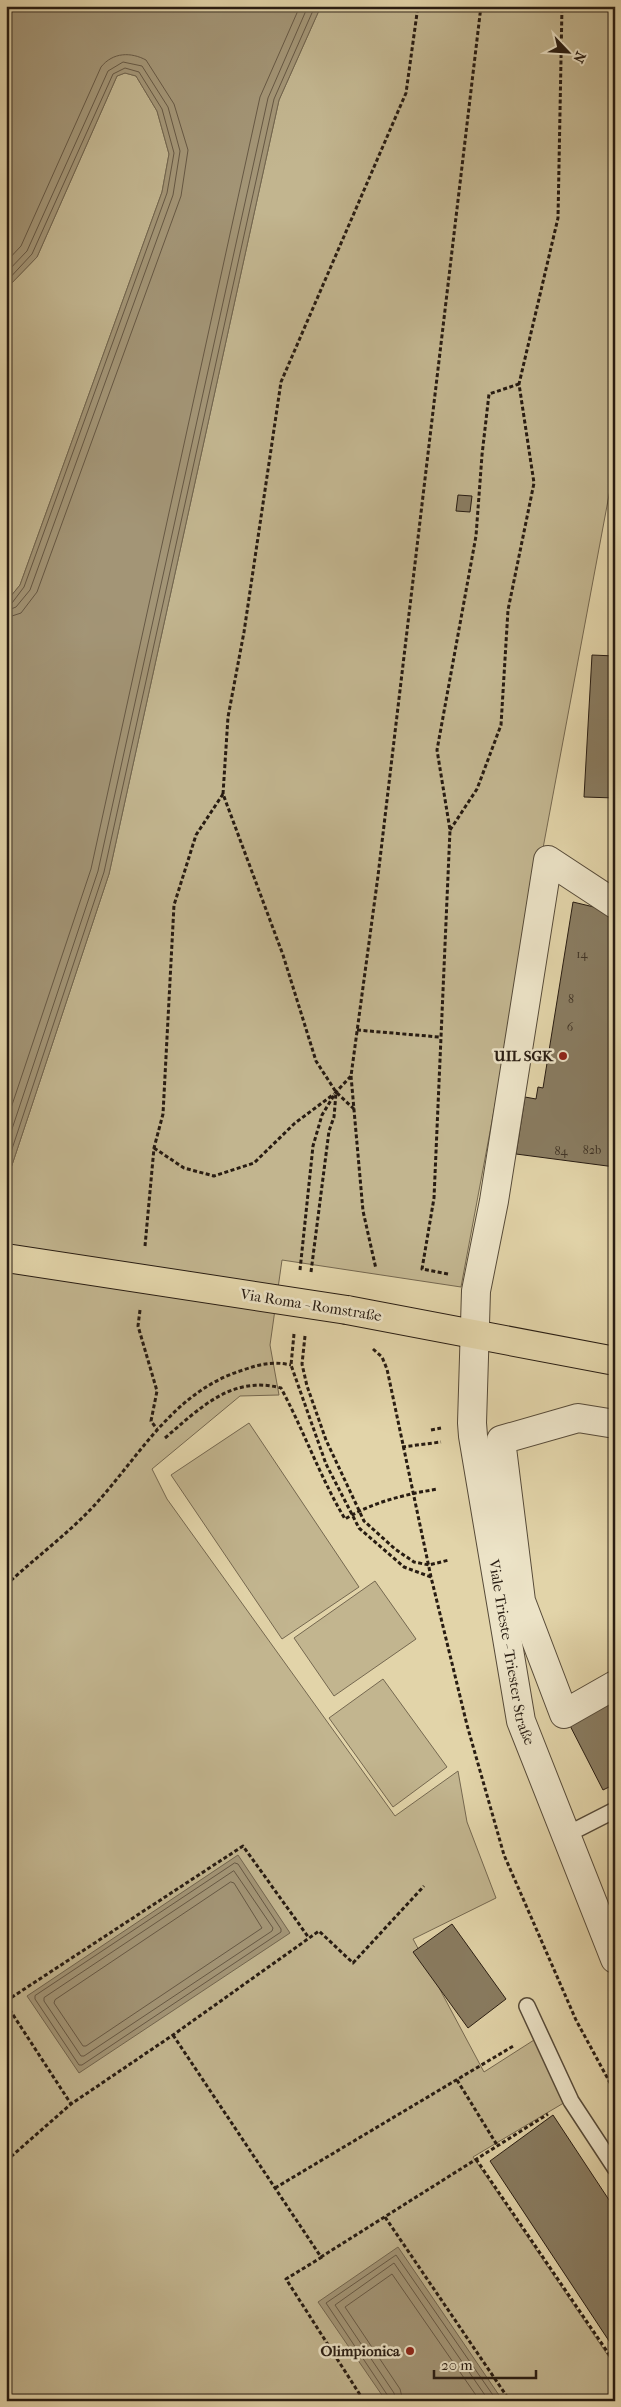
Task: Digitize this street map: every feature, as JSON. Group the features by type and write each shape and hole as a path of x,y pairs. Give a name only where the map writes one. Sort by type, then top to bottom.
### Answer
{"main road":[{"name":"Via Roma - Romstraße","path":"6,1258 347,1310 615,1361"}],"street":[{"name":"Viale Trieste - Triester Straße","path":"615,904 548,860 494,1201 478,1280 473,1333 473,1436 520,1721 615,1959"},
{"path":"615,1424 578,1418 501,1440 521,1601 564,1714 615,1685"}],"lane":[{"path":"510,1656 538,1646"},
{"path":"566,1835 615,1810"},
{"path":"527,2006 571,2102 615,2168"}],"path":[{"path":"354,1109 336,1092 316,1061 283,955 223,794 228,717 244,632 281,382 406,93 418,6"},
{"path":"376,1269 362,1211 351,1076 378,876 481,6"},
{"path":"450,830 477,789 501,726 508,610 534,483 519,384 558,218 562,6"},
{"path":"478,1280 422,1269 434,1198 439,1037 450,830 437,750 476,536 489,394 519,384"},
{"path":"145,1250 154,1148 163,1114 174,905 196,835 223,794"},
{"path":"357,1030 439,1037"},
{"path":"154,1148 184,1168 214,1176 254,1163 295,1123 336,1092 351,1076"},
{"path":"302,1253 313,1146 322,1115 336,1092"},
{"path":"312,1256 336,1092"},
{"path":"140,1307 138,1326 157,1391 151,1421 157,1429"},
{"path":"292,1348 291,1364 326,1464 359,1528 404,1567 431,1577"},
{"path":"366,1348 378,1353 385,1363 431,1577 467,1725 504,1855 576,2020 615,2092"},
{"path":"6,1585 92,1508 157,1429 196,1394 221,1378 261,1364 275,1362 291,1364"},
{"path":"302,1364 307,1386 326,1440 364,1521 395,1549 414,1562 429,1565 449,1560"},
{"path":"165,1438 215,1398 238,1387 265,1384 281,1388 309,1446 328,1492 345,1519 358,1510 413,1493 438,1489"},
{"path":"402,1447 473,1436"},
{"path":"71,2104 6,2002 243,1846 309,1938"},
{"path":"6,2160 71,2104 173,2035 319,1931 353,1963 424,1886"},
{"path":"173,2035 321,2257 326,2254"},
{"path":"275,2188 515,2045"},
{"path":"457,2080 497,2145"},
{"path":"364,2401 286,2279 497,2145 571,2102"},
{"path":"476,2159 615,2363"},
{"path":"385,2217 510,2401"}],"shaded area":[{"path":"321,6 615,6 615,463 461,1287 282,1260 270,1345 279,1395 240,1396 152,1469 167,1499 395,1816 458,1771 467,1822 496,1898 413,1939 484,2072 534,2040 567,2101 473,2157 615,2366 615,2401 6,2401 6,1183 109,874 279,100"},
{"path":"125,73 136,76 157,111 169,154 162,192 20,585 6,602 6,289 37,257 117,76"},
{"path":"249,1423 359,1587 282,1639 171,1475"},
{"path":"375,1581 416,1639 334,1696 294,1638"},
{"path":"383,1679 447,1767 393,1807 329,1718"}],"water":[{"path":"6,6 321,6 279,100 109,874 6,1183 6,602 20,585 162,192 169,154 157,111 136,76 125,73 117,76 37,257 6,289"},
{"path":"238,1855 290,1933 79,2073 27,1996"},
{"name":"Olimpionica","path":"398,2247 503,2401 386,2401 318,2302"}],"building":[{"path":"458,495 472,496 470,512 456,511"},
{"path":"592,655 615,656 615,798 584,797"},
{"path":"573,902 615,912 615,1167 516,1154 525,1097 536,1099 538,1087 543,1088"},
{"path":"615,1685 615,1784 603,1790 564,1714"},
{"path":"452,1924 506,1999 468,2028 413,1952"},
{"path":"553,2115 615,2209 615,2350 490,2161"}],"place":[{"name":"UIL SGK","path":"563,1056"},
{"name":"Olimpionica","path":"410,2351"}]}
